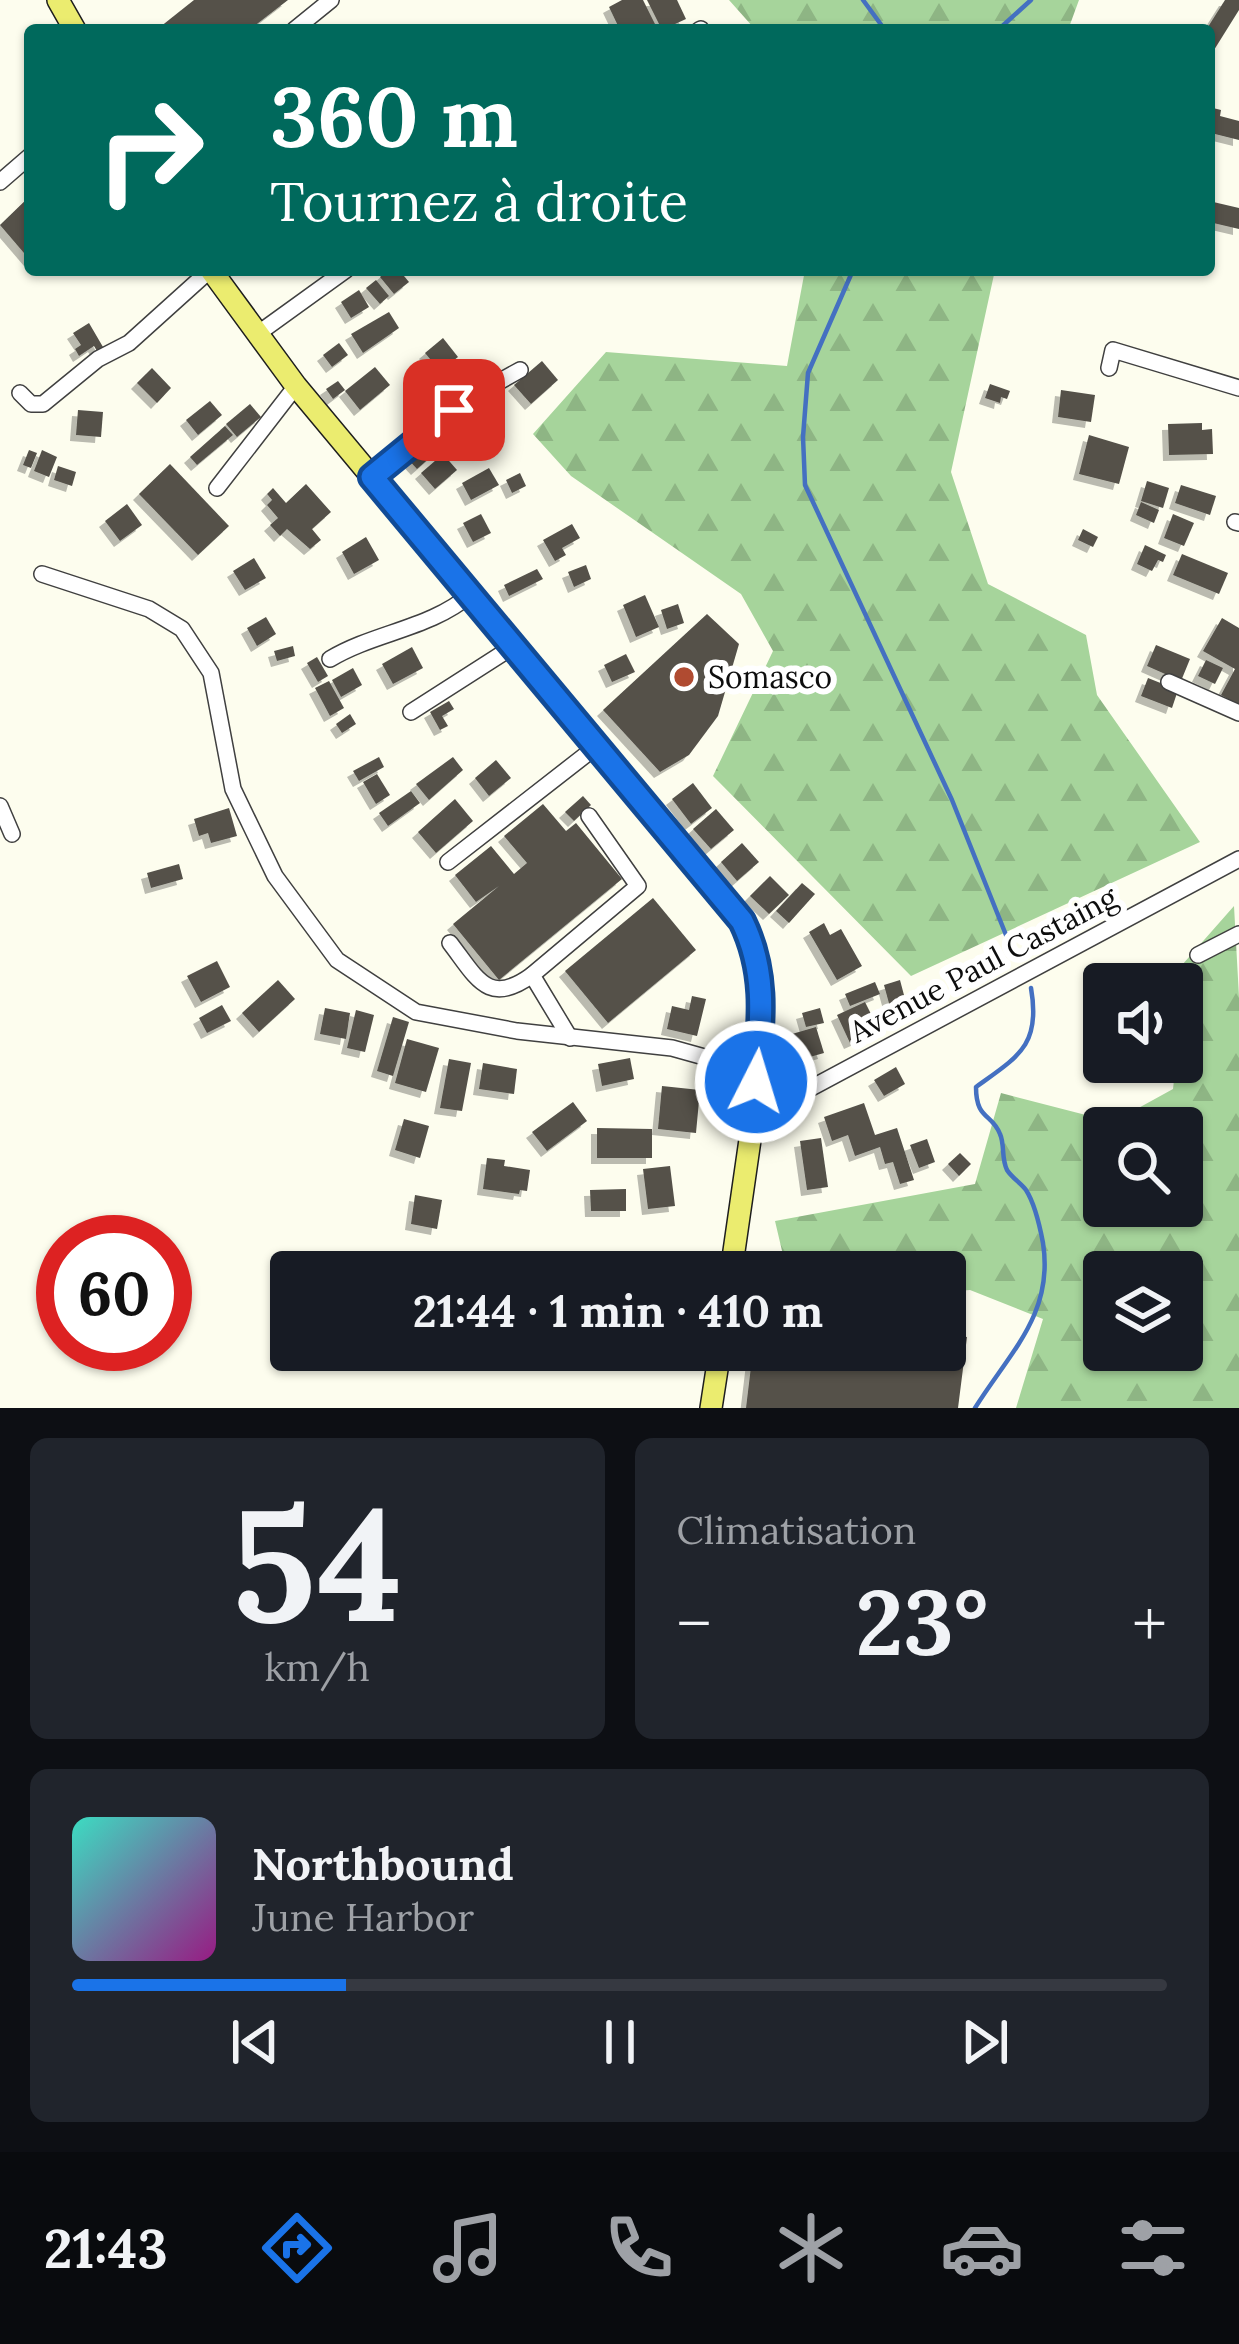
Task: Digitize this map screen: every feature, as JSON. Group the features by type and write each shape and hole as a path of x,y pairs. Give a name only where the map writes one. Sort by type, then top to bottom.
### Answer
{"main road":[{"path":"214,276 296,386 731,905 750,938 762,988 753,1119 734,1251"},
{"path":"711,1408 717,1371"}],"street":[{"path":"301,24 331,0"},
{"path":"20,393 31,404 43,404 98,358 129,344 203,276"},
{"path":"256,335 338,276"},
{"path":"1109,368 1113,350 1239,388"},
{"path":"372,477 468,399 520,370"},
{"path":"217,488 296,386"},
{"path":"42,574 149,609 182,629 211,673 233,789 275,876 337,960 416,1012 700,1054 733,1065 756,1082"},
{"path":"330,658 363,641 448,613 470,594"},
{"path":"411,712 514,646"},
{"path":"1168,682 1239,713"},
{"path":"448,862 597,746"},
{"path":"0,806 12,834"},
{"path":"449,943 480,982 492,990 512,990 638,886 589,816"},
{"name":"Avenue Paul Castaing","path":"753,1119 1237,863"},
{"path":"1198,956 1239,934"},
{"path":"532,975 570,1038"}],"green space":[{"path":"729,0 1079,0 1070,24 750,24"},
{"path":"804,276 994,276 951,472 988,584 1086,635 1097,695 1200,842 911,976 713,776 773,651 741,594 571,476 533,434 606,352 787,366"},
{"path":"1234,906 1239,997 1239,1408 1016,1408 1043,1319 966,1290 966,1251 782,1251 775,1221 975,1184 1001,1093 1083,1114 1083,1227 1203,1227 1203,1107 1140,1107 1173,1089 1174,1083 1203,1083 1203,963 1184,963"}],"building":[{"path":"194,0 288,0 257,24 164,24"},
{"path":"622,0 643,0 655,24 617,24 609,7"},
{"path":"647,0 677,0 686,19 659,24"},
{"path":"1225,0 1239,0 1239,10 1215,48 1215,24 1210,24"},
{"path":"1215,108 1221,110 1220,116 1239,121 1239,140 1215,134"},
{"path":"24,202 24,253 0,225"},
{"path":"1215,202 1239,208 1239,229 1215,223"},
{"path":"404,276 409,282 394,294 380,277"},
{"path":"376,280 389,296 380,304 366,288"},
{"path":"359,290 369,307 351,318 341,302"},
{"path":"389,312 399,328 363,353 351,334"},
{"path":"89,323 103,347 97,351 94,346 79,356 75,349 81,345 73,333"},
{"path":"443,338 458,357 440,371 425,353"},
{"path":"339,343 348,355 332,367 323,355"},
{"path":"542,361 558,380 531,404 514,385"},
{"path":"375,367 390,385 360,410 345,391"},
{"path":"152,368 171,388 157,403 137,383"},
{"path":"338,381 345,390 333,399 326,389"},
{"path":"990,384 1010,391 1007,399 1001,397 1000,403 985,398"},
{"path":"1061,390 1095,395 1091,422 1058,417"},
{"path":"481,393 494,409 467,432 454,416"},
{"path":"210,401 222,415 198,435 186,420"},
{"path":"250,404 261,417 237,437 226,424"},
{"path":"78,410 103,412 101,437 76,435"},
{"path":"445,423 454,433 435,451 426,440"},
{"path":"1202,423 1202,430 1212,429 1213,454 1169,455 1168,424"},
{"path":"225,426 233,435 197,465 190,457"},
{"path":"1089,435 1129,447 1119,484 1079,474"},
{"path":"423,441 434,454 417,469 406,457"},
{"path":"29,450 37,453 31,468 23,465"},
{"path":"42,450 57,457 49,477 34,471"},
{"path":"443,454 457,470 435,489 421,473"},
{"path":"170,464 229,526 198,555 139,494"},
{"path":"58,466 76,472 72,486 54,480"},
{"path":"489,468 499,485 471,500 462,483"},
{"path":"520,473 526,486 512,493 506,480"},
{"path":"1147,481 1169,488 1163,508 1141,501"},
{"path":"306,484 331,512 312,529 321,540 310,549 287,529 280,536 270,525 278,518 267,505 272,500 267,494 273,488 286,503"},
{"path":"1181,485 1216,496 1210,515 1175,503"},
{"path":"1141,502 1159,510 1154,523 1136,515"},
{"path":"127,504 142,525 120,541 105,521"},
{"path":"481,514 491,533 473,542 463,523"},
{"path":"1173,514 1194,523 1184,546 1164,538"},
{"path":"572,524 580,538 562,548 566,555 555,561 543,540"},
{"path":"1083,529 1098,537 1093,547 1078,540"},
{"path":"366,537 379,560 354,574 342,552"},
{"path":"1145,545 1166,555 1152,571 1137,564"},
{"path":"1182,554 1228,573 1219,594 1173,575"},
{"path":"254,558 266,578 245,590 233,571"},
{"path":"586,565 591,579 574,587 568,572"},
{"path":"537,569 543,579 509,596 504,585"},
{"path":"645,595 659,627 636,637 623,605"},
{"path":"678,604 684,623 667,629 661,610"},
{"name":"Somasco","path":"707,614 739,644 718,716 689,755 660,772 603,710"},
{"path":"266,617 276,634 257,646 247,628"},
{"path":"1222,618 1239,628 1239,705 1221,695 1235,669 1203,651"},
{"path":"1156,645 1190,659 1181,681 1147,666"},
{"path":"293,646 295,656 277,661 274,651"},
{"path":"412,647 423,668 393,684 382,664"},
{"path":"626,654 635,672 612,682 604,665"},
{"path":"317,657 328,676 318,682 307,663"},
{"path":"1206,660 1223,668 1215,684 1198,676"},
{"path":"353,668 362,685 341,697 332,680"},
{"path":"1148,678 1178,690 1172,708 1141,696"},
{"path":"329,681 344,708 330,716 315,688"},
{"path":"449,701 454,709 442,716 448,726 440,730 430,712"},
{"path":"350,714 356,724 342,733 336,724"},
{"path":"379,757 384,767 359,781 353,771"},
{"path":"453,757 463,770 429,800 416,784"},
{"path":"496,760 511,778 489,796 475,778"},
{"path":"377,774 390,795 376,804 363,782"},
{"path":"693,783 712,808 691,824 672,799"},
{"path":"411,791 420,803 388,826 379,813"},
{"path":"583,796 591,805 574,821 565,812"},
{"path":"455,799 473,821 436,853 418,832"},
{"path":"543,804 566,831 576,823 622,879 499,980 453,924 499,886 476,902 455,875 491,846 514,874 527,863 504,836"},
{"path":"229,808 237,836 211,843 208,833 199,836 194,819"},
{"path":"716,809 734,830 711,849 693,829"},
{"path":"742,843 759,862 737,881 721,862"},
{"path":"179,864 183,879 151,888 147,873"},
{"path":"770,876 789,895 769,914 750,896"},
{"path":"802,883 815,894 789,923 776,911"},
{"path":"653,898 696,950 608,1023 565,971"},
{"path":"824,923 830,935 841,929 862,966 837,980 809,932"},
{"path":"217,961 230,987 201,1002 187,976"},
{"path":"278,980 295,999 259,1032 242,1013"},
{"path":"900,980 909,1014 893,1018 884,985"},
{"path":"875,982 880,994 850,1006 845,994"},
{"path":"692,996 706,999 697,1036 667,1029 672,1006 689,1010"},
{"path":"865,1002 879,1030 850,1043 837,1015"},
{"path":"222,1005 231,1021 207,1033 199,1018"},
{"path":"325,1008 350,1013 346,1039 320,1034"},
{"path":"820,1008 824,1023 806,1027 802,1013"},
{"path":"356,1010 374,1015 365,1052 347,1048"},
{"path":"393,1017 409,1022 393,1076 377,1071"},
{"path":"816,1027 824,1053 799,1060 792,1034"},
{"path":"407,1039 439,1048 426,1092 395,1083"},
{"path":"630,1058 634,1079 602,1086 598,1064"},
{"path":"449,1059 471,1063 462,1111 440,1108"},
{"path":"483,1063 517,1069 514,1094 479,1089"},
{"path":"896,1067 905,1084 884,1096 874,1080"},
{"path":"662,1086 700,1090 696,1133 658,1129"},
{"path":"573,1102 587,1121 547,1151 532,1132"},
{"path":"864,1103 875,1135 897,1128 914,1180 900,1184 893,1162 885,1164 880,1147 855,1156 848,1135 832,1141 824,1117"},
{"path":"404,1119 429,1126 420,1158 395,1150"},
{"path":"597,1128 652,1129 652,1158 597,1158"},
{"path":"821,1138 828,1187 807,1190 800,1141"},
{"path":"927,1139 935,1162 919,1168 910,1145"},
{"path":"960,1153 971,1164 959,1176 948,1164"},
{"path":"487,1158 530,1170 527,1191 483,1189"},
{"path":"670,1166 675,1206 648,1209 643,1169"},
{"path":"626,1189 626,1211 591,1211 590,1190"},
{"path":"415,1195 442,1200 437,1229 411,1224"},
{"path":"750,1371 963,1371 958,1408 746,1408"}],"waterway":[{"path":"863,0 881,24"},
{"path":"1005,24 1031,0"},
{"path":"850,276 808,373 805,485 952,800 1014,955"},
{"path":"975,1408 1026,1331 1042,1291 1043,1243 1035,1209 1026,1190 1007,1170 1000,1134 981,1111 976,1087 1023,1047 1033,1023 1031,988"}],"place":[{"name":"Somasco","path":"684,677"}],"route":[{"path":"454,410 372,477 742,921 757,957 762,988 756,1082"}]}
